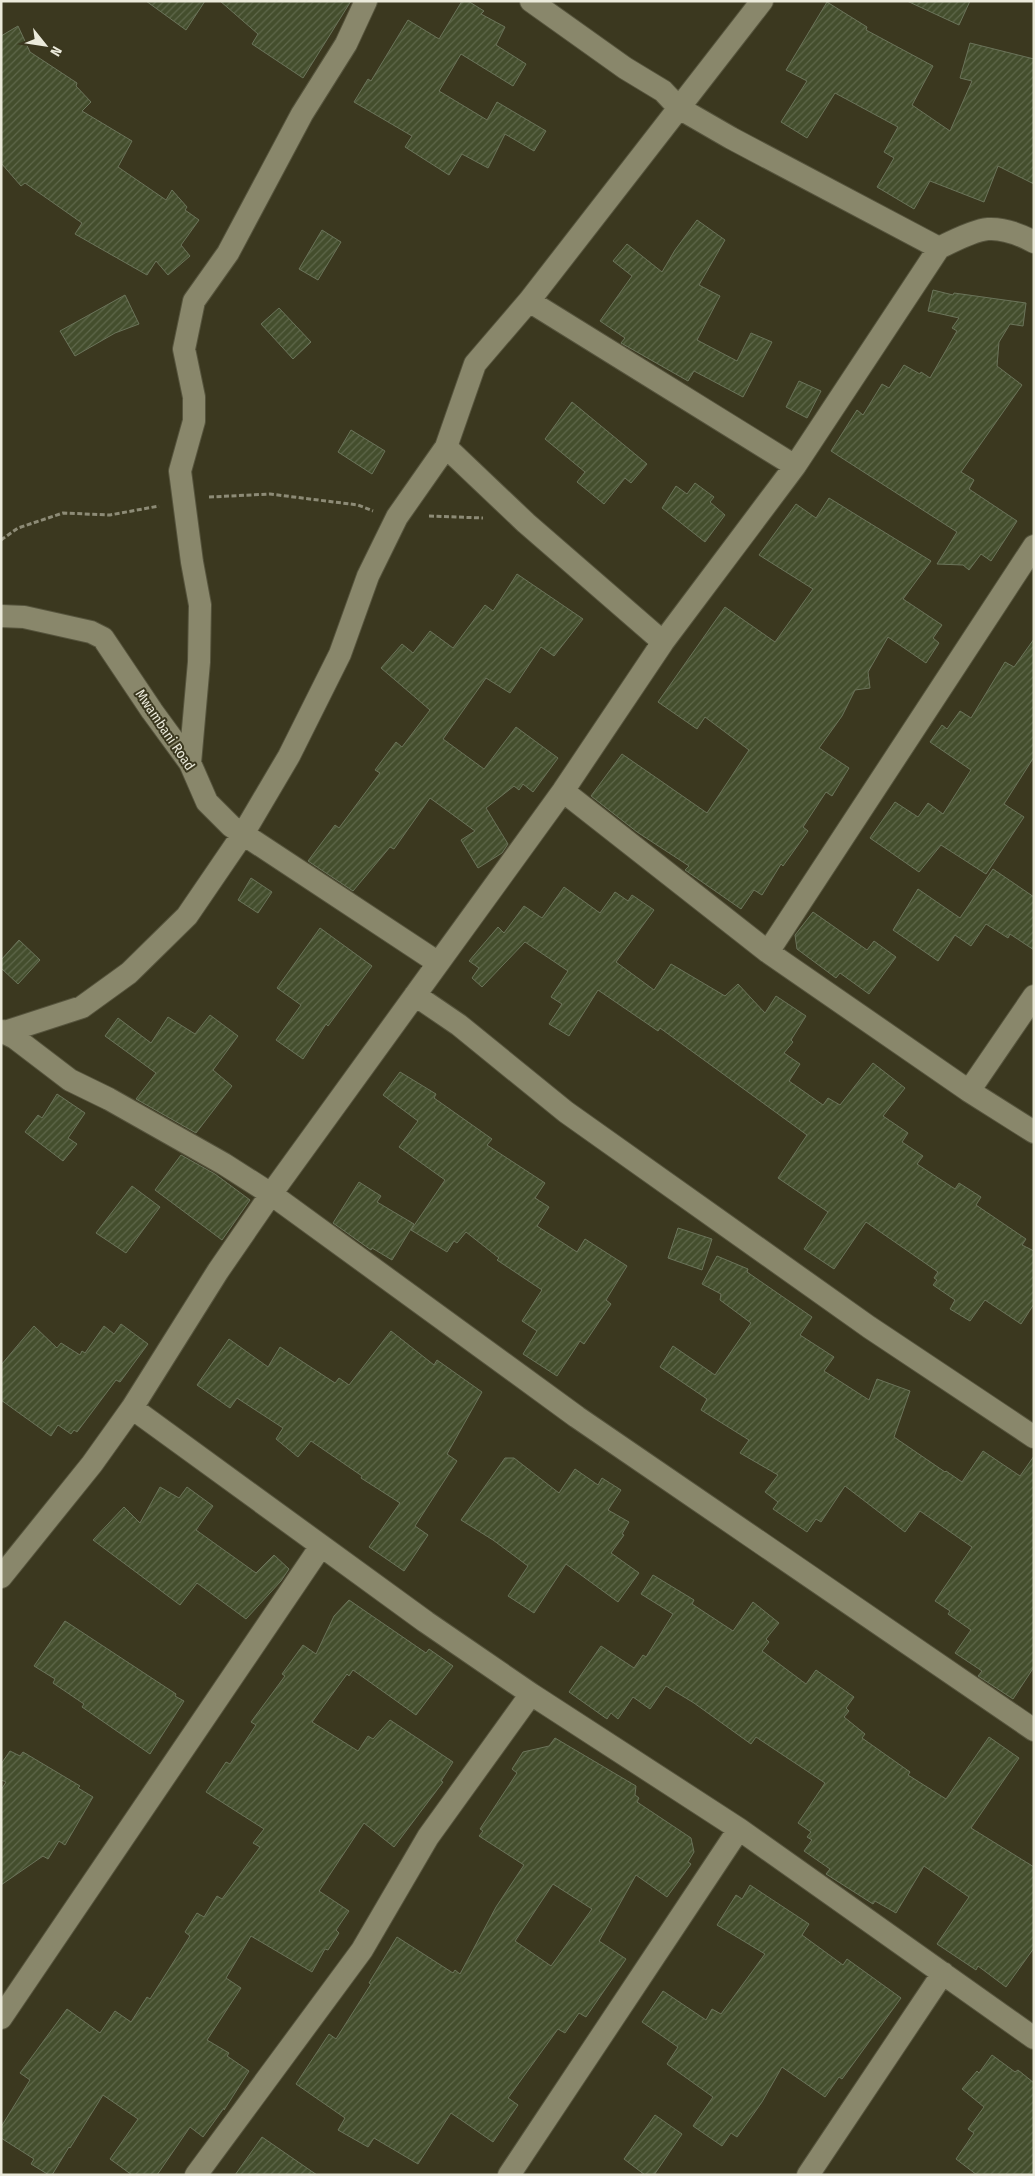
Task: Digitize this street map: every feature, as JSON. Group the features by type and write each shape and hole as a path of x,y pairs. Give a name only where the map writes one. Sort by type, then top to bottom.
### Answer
{"street":[{"path":"190,763 200,662 200,605 192,562 180,472 194,421 194,397 184,349 194,301 228,253 302,114 346,44 366,1"},
{"path":"531,1 625,68 663,91 679,108 731,138 940,248"},
{"path":"3,1032 82,1007 129,973 187,916 237,830 290,756 340,654 389,516 446,447 475,364 529,301 762,1"},
{"path":"4,1569 92,1464 132,1408 218,1272 271,1194 437,962 563,791 663,642 795,466 940,248 951,242 988,229 1020,234 1034,242"},
{"path":"529,301 795,466"},
{"path":"446,447 526,523 663,642"},
{"path":"768,952 1034,546"},
{"name":"Mwambani Road","path":"1,616 24,617 90,632 103,638 190,763 207,802 237,830 437,962"},
{"path":"563,791 768,952 969,1091 1034,1132"},
{"path":"415,995 459,1025 566,1112 869,1327 1034,1437"},
{"path":"969,1091 1034,996"},
{"path":"3,1032 70,1080 109,1099 224,1164 271,1194 577,1417 1034,1730"},
{"path":"132,1408 426,1622 531,1694 739,1830 1034,2038"},
{"path":"1,2018 321,1546"},
{"path":"196,2175 362,1950 428,1837 531,1694"},
{"path":"509,2175 739,1830"},
{"path":"808,2175 944,1973"}],"path":[{"path":"358,505 389,516 475,517 526,523"}],"building":[{"path":"146,1 205,1 186,30"},
{"path":"220,1 351,1 303,78 252,44 258,34"},
{"path":"462,1 468,1 484,11 481,14 505,27 496,45 526,64 513,86 461,54 439,91 487,120 497,102 546,131 534,151 505,134 488,168 462,154 449,175 405,147 412,136 354,102 368,79 371,81 408,20 439,39"},
{"path":"907,1 970,1 959,25"},
{"path":"827,2 867,27 866,30 933,66 912,105 950,131 972,81 960,78 970,43 1034,59 1034,184 998,166 984,202 930,181 914,209 877,187 894,158 884,152 898,127 835,93 807,138 781,122 807,81 786,70"},
{"path":"18,26 30,52 77,83 76,86 91,102 82,111 132,141 118,167 166,200 172,190 187,207 185,210 199,220 181,245 190,256 168,275 156,261 147,275 75,234 82,223 25,183 21,186 1,163 1,36"},
{"path":"697,220 725,240 699,285 720,296 697,340 737,361 751,333 772,342 743,397 694,371 688,381 621,343 625,338 600,321 632,276 613,261 627,244 662,272"},
{"path":"322,230 341,242 318,280 299,269"},
{"path":"933,290 953,295 954,293 1026,303 1023,326 1010,324 999,342 997,366 1022,385 961,472 974,480 969,489 1017,521 991,561 981,554 969,570 963,565 937,564 957,532 831,451 857,410 863,415 882,384 889,388 904,365 930,378 957,331 952,328 959,318 928,311"},
{"path":"125,295 139,324 115,333 75,356 60,331"},
{"path":"279,308 311,342 293,359 261,324"},
{"path":"799,381 821,391 807,418 786,407"},
{"path":"572,402 647,464 631,483 625,478 604,504 577,482 585,472 545,439"},
{"path":"351,430 385,451 372,474 338,452"},
{"path":"695,483 714,497 710,502 725,515 705,542 662,508 676,486 687,494"},
{"path":"829,498 931,561 903,599 942,625 933,638 939,643 926,663 888,637 868,672 870,688 855,690 842,716 819,748 849,768 832,796 826,792 803,827 808,831 783,866 781,864 762,895 754,890 741,909 685,870 689,866 637,832 591,796 622,754 707,813 749,750 705,717 697,729 658,702 725,607 775,642 813,589 759,555 796,504 816,518"},
{"path":"517,574 583,619 554,656 541,647 510,693 486,678 443,739 484,769 516,727 558,758 533,792 523,784 519,790 514,786 486,808 508,844 502,853 478,868 461,840 475,831 430,798 394,849 390,847 353,891 308,861 335,825 339,828 380,773 375,770 396,742 402,747 430,710 381,668 402,644 413,653 430,631 453,648 485,605 493,611"},
{"path":"1034,639 1034,757 1004,804 1024,817 986,874 941,845 919,872 870,838 895,802 918,817 928,803 943,814 971,770 930,742 942,725 947,729 960,711 971,718 1005,662 1014,667"},
{"path":"993,869 1034,897 1034,950 1010,934 1008,938 986,924 971,946 955,935 938,961 893,930 918,889 960,918"},
{"path":"251,878 272,892 258,913 238,900"},
{"path":"564,887 600,913 615,892 628,901 632,895 654,910 616,962 654,990 671,964 725,996 738,984 765,1013 776,996 806,1016 791,1040 793,1042 784,1053 800,1064 789,1081 823,1105 828,1098 840,1105 873,1063 905,1088 883,1116 908,1133 902,1142 923,1156 917,1164 955,1189 959,1183 981,1197 976,1205 1026,1239 1022,1245 1034,1251 1034,1304 1021,1324 985,1300 970,1321 950,1309 955,1300 933,1285 937,1280 934,1278 938,1272 866,1222 834,1269 804,1249 828,1212 778,1178 807,1135 660,1028 658,1031 598,990 569,1036 549,1024 562,1004 551,997 568,971 525,942 482,987 472,978 479,968 469,961 498,927 504,933 524,906 542,918"},
{"path":"813,912 867,950 874,941 896,957 869,994 840,973 836,978 797,949 795,935"},
{"path":"320,928 372,966 328,1026 326,1024 303,1059 276,1040 301,1005 277,988"},
{"path":"19,940 40,960 18,984 1,968 1,960"},
{"path":"210,1015 238,1036 213,1070 232,1086 196,1133 136,1099 156,1073 105,1036 118,1018 151,1043 168,1017 195,1034"},
{"path":"400,1072 436,1094 434,1098 492,1139 487,1145 545,1183 535,1198 549,1207 537,1226 577,1252 585,1239 627,1266 606,1300 611,1304 584,1344 580,1341 557,1376 523,1354 537,1331 522,1321 542,1290 497,1260 499,1258 466,1232 457,1243 454,1241 447,1252 411,1230 445,1180 399,1147 418,1121 383,1095"},
{"path":"57,1094 85,1113 68,1138 77,1144 63,1161 25,1132 38,1115 42,1118"},
{"path":"181,1155 215,1174 250,1200 222,1240 155,1190"},
{"path":"359,1182 381,1196 377,1202 414,1224 392,1260 372,1248 371,1250 333,1223"},
{"path":"132,1186 160,1207 126,1253 96,1233"},
{"path":"678,1228 712,1239 702,1270 668,1258"},
{"path":"717,1256 748,1269 747,1272 812,1317 800,1335 834,1357 824,1371 869,1400 877,1379 910,1391 894,1437 945,1472 962,1482 983,1451 1020,1476 1034,1456 1034,1667 1013,1699 978,1676 982,1671 955,1653 971,1630 948,1614 950,1611 935,1601 972,1547 920,1511 905,1532 845,1486 821,1522 816,1519 807,1532 773,1509 778,1502 765,1492 778,1475 740,1453 749,1440 701,1410 707,1399 660,1367 673,1346 715,1375 751,1323 720,1300 721,1294 702,1284"},
{"path":"121,1324 148,1344 120,1382 116,1380 77,1432 74,1430 71,1434 58,1425 51,1436 1,1400 1,1365 34,1326 57,1348 61,1343 80,1355 82,1351 85,1353 104,1326 114,1334"},
{"path":"391,1331 434,1365 437,1360 482,1392 447,1454 457,1461 415,1526 428,1535 404,1571 369,1547 400,1503 361,1478 362,1476 311,1441 298,1457 276,1439 283,1428 237,1398 230,1408 197,1385 229,1339 268,1367 280,1347 335,1383 339,1378 349,1385"},
{"path":"505,1458 514,1458 559,1493 575,1469 598,1485 602,1478 621,1490 608,1510 629,1522 622,1534 624,1535 611,1553 639,1573 618,1602 566,1564 534,1613 508,1596 528,1566 493,1540 461,1520"},
{"path":"160,1487 179,1498 187,1487 213,1506 196,1530 256,1573 274,1555 289,1569 281,1581 246,1619 197,1583 180,1605 93,1540 124,1507 140,1523"},
{"path":"653,1575 694,1600 692,1604 733,1631 753,1602 779,1623 766,1639 769,1642 762,1651 806,1684 816,1670 854,1697 846,1708 849,1711 844,1717 865,1734 862,1738 910,1772 908,1775 946,1799 989,1737 1019,1758 971,1828 1034,1867 1034,1948 1006,1987 978,1966 976,1970 937,1944 969,1897 924,1866 896,1913 875,1901 873,1904 826,1874 830,1869 804,1851 812,1840 807,1837 811,1832 798,1823 825,1783 756,1737 751,1744 694,1703 666,1686 650,1709 633,1697 618,1719 611,1713 607,1719 569,1692 601,1646 634,1668 643,1655 646,1657 673,1614 641,1594"},
{"path":"349,1600 426,1653 429,1649 453,1666 416,1715 353,1670 349,1676 347,1674 312,1722 358,1751 368,1736 373,1739 390,1720 453,1762 441,1781 443,1782 394,1847 364,1823 319,1891 349,1911 336,1930 339,1933 328,1950 325,1949 312,1972 251,1936 226,1978 241,1988 207,2040 229,2053 227,2056 249,2071 224,2110 224,2108 203,2137 190,2127 157,2175 132,2175 110,2159 138,2119 103,2095 52,2175 49,2175 31,2164 34,2159 1,2138 1,2127 30,2080 20,2073 67,2009 100,2033 115,2011 131,2022 147,1997 150,1999 190,1936 185,1932 197,1913 204,1917 217,1896 222,1899 260,1847 253,1843 264,1829 206,1792 226,1762 230,1764 256,1725 251,1722 285,1676 282,1674 303,1645 316,1654 334,1616"},
{"path":"65,1621 184,1701 150,1754 82,1707 84,1704 53,1683 55,1679 34,1666"},
{"path":"555,1738 636,1786 635,1795 639,1798 637,1802 691,1838 694,1852 688,1862 691,1864 667,1897 636,1875 599,1941 626,1959 586,2017 579,2013 565,2033 558,2029 508,2098 518,2105 493,2142 451,2113 418,2164 374,2138 368,2147 338,2130 345,2118 296,2084 329,2034 336,2039 371,1984 369,1983 397,1937 453,1973 455,1970 460,1974 496,1907 524,1865 479,1836 483,1831 480,1829 517,1773 512,1769 523,1752 549,1746","holes":["553,1884 592,1909 551,1966 515,1941"]},
{"path":"10,1751 20,1756 23,1752 80,1786 78,1788 93,1797 65,1845 59,1841 48,1859 43,1856 1,1885 1,1790 6,1782 1,1780 1,1764"},
{"path":"750,1885 809,1924 802,1935 843,1965 847,1959 901,1998 842,2079 839,2077 825,2097 782,2067 762,2102 737,2137 731,2133 722,2146 693,2126 713,2097 667,2064 678,2047 642,2022 663,1991 706,2020 712,2009 721,2014 765,1954 717,1925 736,1895 742,1899"},
{"path":"992,2055 1015,2072 1018,2070 1034,2083 1034,2175 977,2175 956,2159 974,2133 968,2129 984,2107 962,2089 977,2071 979,2073"},
{"path":"655,2115 682,2134 654,2175 645,2175 624,2159"},
{"path":"262,2137 317,2175 235,2175"}]}
